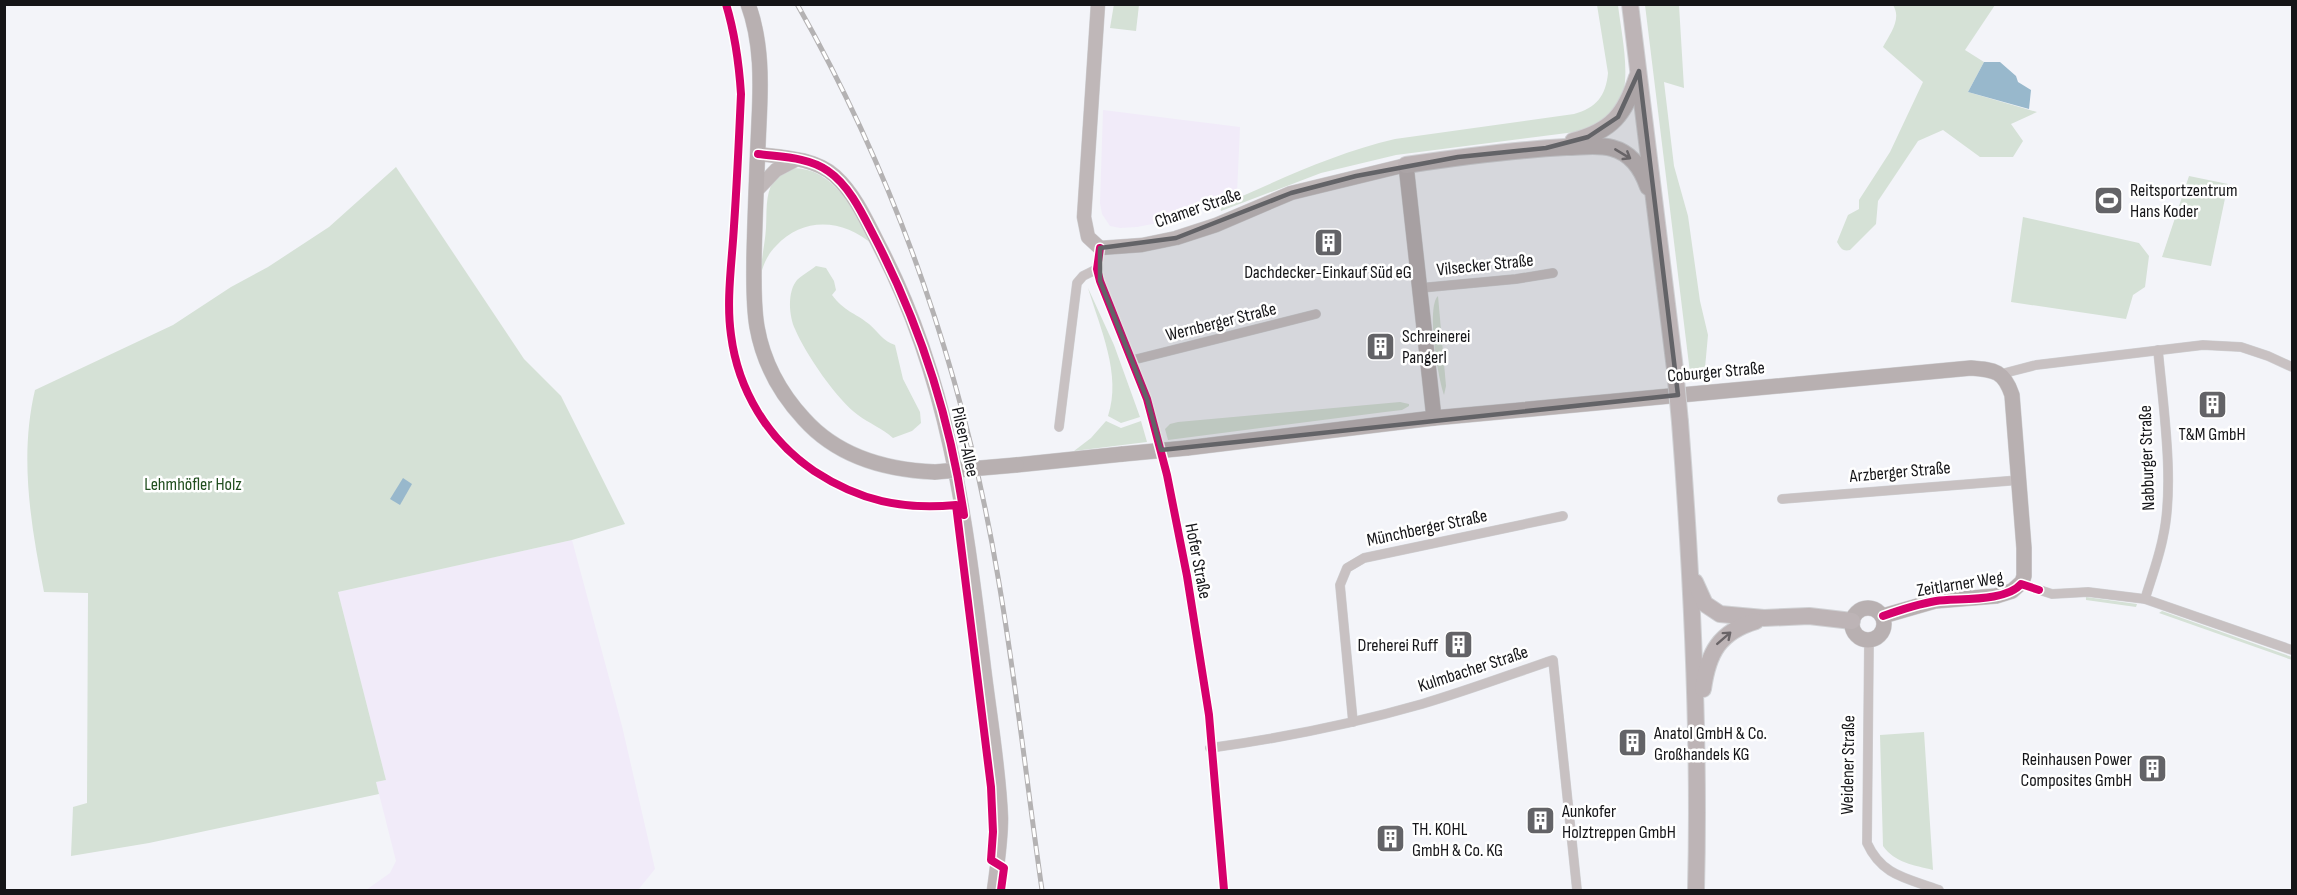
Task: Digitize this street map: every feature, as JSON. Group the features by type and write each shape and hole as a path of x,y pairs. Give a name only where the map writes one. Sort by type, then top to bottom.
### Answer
{"highway":[{"path":"1630,4 1676,369 1692,573 1697,732 1696,891"},
{"path":"1546,148 1588,137 1607,128 1625,107 1639,71"},
{"path":"1406,165 1546,148 1611,147 1630,156 1646,181 1656,213"},
{"path":"1692,573 1699,595 1705,604 1720,614 1764,618 1809,616 1852,621"},
{"path":"1697,732 1705,670 1717,645 1739,627 1764,618"}],"main road":[{"name":"Pilsen-Allee","path":"748,4 756,34 761,86 754,290 757,326 770,370 781,390 809,425 841,449 874,464 908,471 935,472 1187,448 1434,418"},
{"path":"1406,165 1434,418"},
{"name":"Coburger Straße","path":"1434,418 1971,368 1990,369 2001,374"},
{"path":"2001,374 2008,382 2012,395 2024,548 2025,576 2021,584"},
{"name":"Zeitlarner Weg","path":"1882,616 1935,602 1996,596 2012,591 2021,584"},
{"path":"1867,608 1876,610 1882,616 1883,630 1877,637 1869,640 1855,634 1852,621 1858,611 1867,608"}],"street":[{"path":"1098,4 1084,217 1088,237 1100,248"},
{"name":"Pilsen-Allee","path":"758,154 795,160 827,169 846,188 887,261 924,351 944,414 967,531 998,786 1000,840 995,889"},
{"path":"756,192 776,170 795,160"},
{"name":"Chamer Straße","path":"1100,248 1142,245 1176,238 1216,225 1291,194 1406,165"},
{"name":"Hofer Straße","path":"1100,248 1097,269 1148,399 1187,576 1209,715 1210,748 1224,891"},
{"path":"1059,428 1077,283 1083,276 1097,269"},
{"name":"Vilsecker Straße","path":"1420,288 1516,279 1553,273"},
{"name":"Wernberger Straße","path":"1133,360 1316,314"},
{"path":"2001,374 2036,365 2158,350 2222,345 2255,351 2292,367"},
{"name":"Nabburger Straße","path":"2145,599 2163,537 2167,509 2167,476 2158,350"},
{"name":"Arzberger Straße","path":"1782,500 2020,480"},
{"name":"Münchberger Straße","path":"1353,722 1340,585 1347,568 1364,558 1563,516"},
{"name":"Zeitlarner Weg","path":"2021,584 2052,594 2088,592 2145,599 2292,650"},
{"name":"Weidener Straße","path":"1869,640 1868,843 1874,858 1886,869 1939,891"},
{"name":"Kulmbacher Straße","path":"1210,748 1274,740 1353,722 1443,697 1553,660 1577,891"}],"highlighted area":[{"path":"1639,71 1678,395 1161,450 1147,399 1100,281 1100,248 1176,238 1291,193 1356,176 1458,157 1546,148 1588,137 1618,117"}],"shaded area":[{"path":"1103,110 1240,127 1237,194 1163,222 1137,227 1110,226 1102,214 1100,203"},
{"path":"572,540 622,726 655,869 638,890 366,890 390,873 396,861 376,782 386,780 338,592"}],"green space":[{"path":"1114,4 1139,5 1136,31 1110,28"},
{"path":"1597,5 1618,5 1625,71 1625,84 1618,107 1615,112 1599,123 1575,132 1396,155 1321,173 1221,211 1220,206 1284,178 1372,145 1395,139 1574,114 1588,108 1602,94 1608,73"},
{"path":"1645,5 1679,5 1684,88 1664,82 1674,166 1688,216 1700,301 1708,335 1704,379 1691,381"},
{"path":"1893,5 1995,5 1965,50 1984,62 1968,92 2037,112 2011,124 2023,141 2013,157 1980,157 1943,130 1918,141 1878,201 1876,224 1850,250 1845,250 1837,242 1848,215 1859,209 1859,200 1890,152 1923,82 1883,47 1896,21"},
{"name":"Lehmhöfler Holz","path":"396,167 524,359 561,396 625,524 572,540 338,592 386,780 376,782 379,794 149,843 71,856 73,807 87,803 88,593 44,592 31,517 27,466 30,415 35,390 173,325 231,287 268,267 329,227"},
{"path":"792,168 807,170 832,184 851,207 873,245 862,236 837,226 811,226 787,236 776,246 766,259 761,275 769,193 777,177"},
{"path":"2189,176 2228,184 2211,266 2162,257"},
{"path":"2023,217 2139,243 2149,256 2145,287 2133,295 2126,319 2011,302"},
{"path":"816,266 826,268 834,281 836,290 832,295 837,301 869,324 884,339 895,345 903,379 920,412 921,423 912,431 893,438 858,415 831,388 806,350 793,324 790,297 797,280"},
{"path":"1088,288 1114,345 1140,417 1121,423 1108,416 1112,400 1111,368"},
{"path":"1438,296 1446,386 1444,395 1436,360 1433,328 1433,314"},
{"path":"1400,402 1409,404 1409,406 1402,410 1168,440 1165,429 1170,424 1178,422"},
{"path":"1106,421 1121,428 1141,421 1147,442 1074,451 1091,438"},
{"path":"2086,597 2137,604 2136,607 2086,600"},
{"path":"2162,611 2292,657 2292,660 2159,613"},
{"path":"1924,732 1933,870 1899,860 1883,846 1880,735"}],"water":[{"path":"1984,62 2000,62 2016,76 2018,82 2031,90 2029,109 1968,92"},
{"path":"403,478 412,484 400,505 390,499"}],"railway":[{"path":"797,4 833,71 896,210 923,282 946,354 984,502 998,577 1042,890"}],"cycle path":[{"path":"726,4 736,49 741,94 729,308 731,335 740,375 748,394 769,429 798,459 814,471 848,490 882,501 918,506 956,505 991,787 993,832 991,860 1004,868 1001,890"},
{"path":"758,154 794,158 820,166 836,177 861,211 906,304 931,373 951,443 964,515"},
{"path":"1100,248 1097,269 1100,281 1147,399 1167,475 1187,576 1209,715 1224,890"},
{"path":"1883,616 1936,601 2004,594 2021,584 2039,590"}],"place":[{"name":"Reitsportzentrum Hans Koder","path":"2109,200"},
{"name":"Dachdecker-Einkauf Süd eG","path":"1328,243"},
{"name":"Schreinerei Pangerl","path":"1381,346"},
{"name":"T&M GmbH","path":"2212,405"},
{"name":"Dreherei Ruff","path":"1459,645"},
{"name":"Anatol GmbH & Co. Großhandels KG","path":"1633,743"},
{"name":"Reinhausen Power Composites GmbH","path":"2153,769"},
{"name":"Aunkofer Holztreppen GmbH","path":"1541,821"},
{"name":"TH. KOHL GmbH & Co. KG","path":"1391,839"}]}
